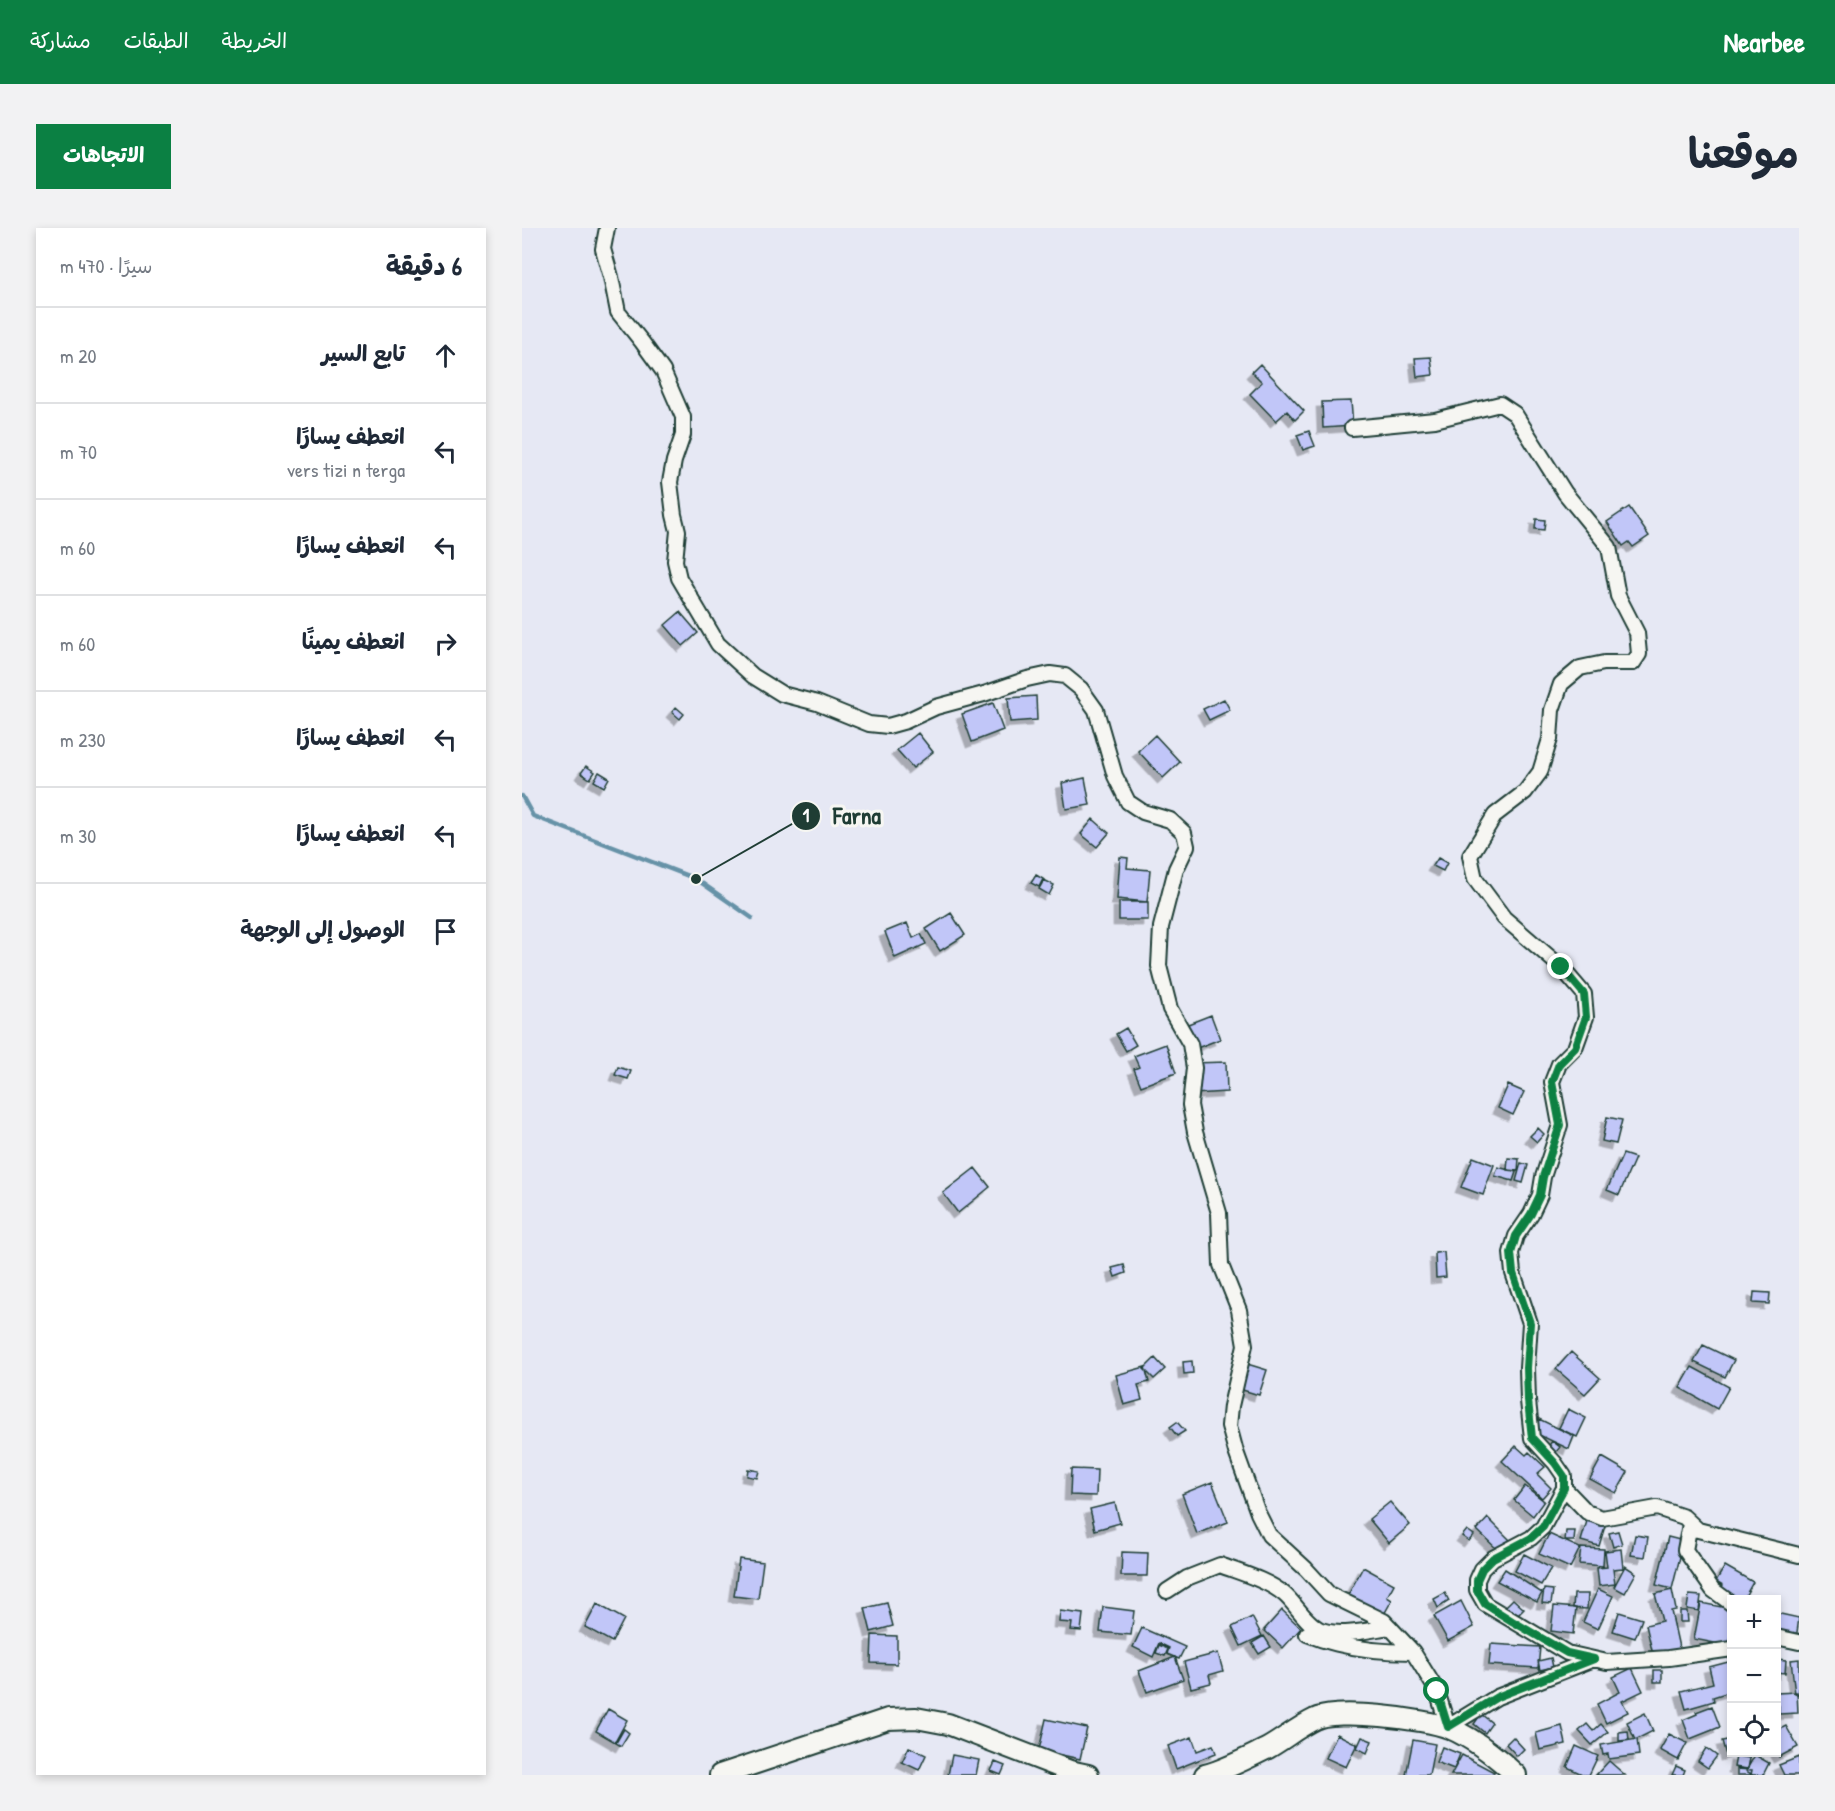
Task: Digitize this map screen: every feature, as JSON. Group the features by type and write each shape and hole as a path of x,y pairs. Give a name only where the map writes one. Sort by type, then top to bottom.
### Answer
{"main road":[{"path":"1206,1775 1268,1748 1316,1718 1329,1714 1346,1713 1405,1719 1448,1727 1480,1743 1516,1775"},
{"path":"720,1775 888,1719 916,1718 948,1724 1070,1771 1088,1775"}],"street":[{"path":"607,228 603,249 618,312 663,371 682,417 683,435 670,482 678,531 675,561 679,578 718,645 753,676 782,694 817,704 869,724 888,726 906,721 936,707 1027,680 1050,674 1065,676 1081,689 1096,710 1115,776 1128,802 1143,813 1170,820 1184,833 1187,846 1176,869 1168,896 1161,927 1159,966 1170,1009 1190,1044 1194,1068 1190,1105 1195,1132 1219,1213 1221,1264 1239,1310 1245,1345 1231,1406 1229,1426 1254,1503 1269,1535 1329,1594 1384,1621 1413,1652 1437,1691 1448,1727 1497,1697 1594,1659"},
{"path":"1352,428 1435,420 1500,404 1515,414 1565,493 1609,547 1618,596 1637,633 1639,654 1633,663 1604,663 1580,668 1562,684 1552,710 1550,739 1540,772 1525,792 1495,815 1470,856 1475,879 1504,918 1561,967 1584,994 1586,1017 1575,1048 1559,1064 1552,1082 1560,1125 1543,1177 1540,1195 1531,1214 1516,1236 1511,1253 1513,1273 1530,1323 1527,1368 1532,1438 1564,1476 1564,1488 1543,1527 1531,1538 1493,1558 1482,1569 1477,1580 1477,1590 1485,1604 1567,1653 1607,1662 1659,1659 1727,1650"},
{"path":"1564,1488 1587,1512 1602,1518 1657,1509 1684,1517 1698,1530 1799,1555"},
{"path":"1690,1524 1685,1550 1713,1590 1727,1601"},
{"path":"1167,1591 1187,1578 1220,1566 1265,1583 1284,1593 1306,1618 1320,1629 1348,1633 1390,1628"},
{"path":"1307,1634 1325,1642 1352,1647 1413,1652"}],"building":[{"path":"1431,357 1433,375 1417,377 1415,358"},
{"path":"1260,364 1304,411 1295,420 1287,411 1276,421 1250,394 1262,382 1252,372"},
{"path":"1351,401 1353,426 1323,428 1322,402"},
{"path":"1309,431 1315,446 1303,450 1297,435"},
{"path":"1629,507 1649,536 1633,547 1629,542 1623,546 1607,522"},
{"path":"1536,519 1545,520 1544,530 1535,529"},
{"path":"680,612 698,633 683,646 665,625"},
{"path":"1036,696 1037,720 1010,722 1008,698"},
{"path":"1224,699 1230,710 1209,720 1203,709"},
{"path":"993,703 1003,730 972,742 962,714"},
{"path":"676,707 684,714 680,719 672,712"},
{"path":"918,733 933,752 913,768 897,750"},
{"path":"1155,735 1180,762 1163,778 1138,751"},
{"path":"586,766 595,772 590,779 581,773"},
{"path":"599,772 609,778 604,787 594,781"},
{"path":"1085,778 1090,805 1066,809 1062,783"},
{"path":"1093,819 1109,833 1097,847 1081,834"},
{"path":"1120,857 1128,858 1127,868 1150,870 1147,902 1117,899"},
{"path":"1438,858 1447,863 1443,871 1433,866"},
{"path":"1036,875 1043,879 1039,887 1031,883"},
{"path":"1044,880 1054,885 1049,895 1039,889"},
{"path":"1119,902 1148,902 1148,920 1119,920"},
{"path":"951,913 965,935 940,951 926,929"},
{"path":"907,923 913,938 921,934 926,944 895,958 885,932"},
{"path":"1211,1015 1220,1039 1192,1050 1183,1026"},
{"path":"1126,1028 1136,1045 1126,1051 1116,1034"},
{"path":"1166,1044 1176,1073 1141,1086 1134,1069 1139,1067 1134,1056"},
{"path":"1226,1062 1227,1092 1194,1094 1193,1063"},
{"path":"618,1067 631,1071 628,1079 615,1075"},
{"path":"1508,1085 1524,1092 1513,1115 1498,1108"},
{"path":"1607,1117 1622,1120 1616,1144 1602,1141"},
{"path":"1538,1128 1544,1134 1537,1142 1530,1136"},
{"path":"1623,1154 1635,1158 1619,1195 1607,1190"},
{"path":"1473,1157 1494,1165 1483,1195 1461,1187"},
{"path":"1508,1158 1519,1159 1518,1171 1507,1170"},
{"path":"1521,1163 1528,1165 1523,1183 1516,1181"},
{"path":"1498,1167 1516,1172 1513,1181 1495,1176"},
{"path":"975,1168 990,1187 958,1213 943,1193"},
{"path":"1444,1252 1446,1277 1436,1278 1435,1253"},
{"path":"1124,1265 1126,1273 1115,1277 1112,1268"},
{"path":"1754,1292 1770,1293 1769,1304 1753,1303"},
{"path":"1703,1345 1734,1360 1725,1377 1694,1362"},
{"path":"1571,1352 1600,1378 1585,1394 1556,1369"},
{"path":"1155,1358 1165,1369 1154,1379 1144,1369"},
{"path":"1192,1361 1193,1373 1184,1374 1183,1362"},
{"path":"1244,1363 1267,1370 1259,1395 1236,1388"},
{"path":"1145,1367 1149,1382 1138,1385 1142,1400 1124,1405 1116,1375"},
{"path":"1692,1367 1729,1387 1717,1409 1680,1388"},
{"path":"1568,1409 1586,1418 1577,1437 1559,1428"},
{"path":"1539,1419 1574,1436 1569,1449 1533,1432"},
{"path":"1177,1422 1185,1431 1177,1436 1170,1427"},
{"path":"1552,1441 1560,1447 1553,1456 1546,1450"},
{"path":"1516,1446 1526,1455 1529,1452 1545,1467 1537,1474 1551,1488 1542,1498 1502,1461"},
{"path":"1602,1457 1628,1472 1616,1493 1590,1479"},
{"path":"748,1469 759,1471 757,1478 747,1476"},
{"path":"1071,1469 1097,1470 1096,1496 1070,1495"},
{"path":"1212,1482 1228,1522 1197,1534 1182,1494"},
{"path":"1525,1486 1544,1501 1533,1516 1514,1500"},
{"path":"1390,1502 1410,1525 1389,1543 1369,1519"},
{"path":"1115,1503 1120,1523 1095,1530 1090,1509"},
{"path":"1488,1518 1512,1542 1501,1553 1477,1530"},
{"path":"1587,1521 1605,1526 1599,1546 1581,1541"},
{"path":"1467,1530 1474,1535 1469,1541 1462,1536"},
{"path":"1566,1531 1575,1531 1574,1541 1565,1541"},
{"path":"1618,1531 1622,1544 1613,1547 1609,1533"},
{"path":"1549,1534 1580,1548 1570,1568 1539,1554"},
{"path":"1635,1535 1648,1537 1645,1557 1631,1555"},
{"path":"1668,1537 1684,1541 1672,1589 1656,1585"},
{"path":"1581,1548 1604,1549 1603,1566 1579,1564"},
{"path":"1621,1549 1623,1568 1613,1569 1615,1584 1599,1586 1597,1568 1607,1567 1605,1551"},
{"path":"1122,1552 1148,1553 1147,1576 1121,1576"},
{"path":"1524,1554 1551,1568 1541,1585 1515,1571"},
{"path":"739,1559 763,1562 758,1599 734,1596"},
{"path":"1625,1566 1636,1573 1625,1593 1614,1587"},
{"path":"1725,1566 1753,1582 1746,1595 1727,1595 1720,1591 1723,1585 1716,1581"},
{"path":"1363,1567 1394,1584 1387,1597 1392,1600 1383,1616 1347,1597"},
{"path":"1505,1569 1542,1593 1537,1602 1497,1581"},
{"path":"1544,1589 1553,1590 1551,1604 1542,1603"},
{"path":"1598,1589 1613,1596 1598,1629 1583,1622"},
{"path":"1672,1590 1676,1610 1671,1611 1680,1652 1654,1659 1646,1625 1662,1621 1655,1594"},
{"path":"1445,1593 1449,1601 1438,1608 1434,1599"},
{"path":"1574,1594 1588,1594 1587,1609 1573,1608"},
{"path":"1689,1595 1701,1596 1699,1611 1687,1609"},
{"path":"1513,1599 1524,1609 1516,1617 1505,1607"},
{"path":"1461,1601 1474,1627 1448,1641 1434,1616"},
{"path":"887,1603 893,1626 871,1632 865,1608"},
{"path":"1701,1603 1727,1608 1727,1645 1694,1639"},
{"path":"597,1604 624,1619 612,1642 585,1627"},
{"path":"1554,1606 1576,1608 1573,1634 1551,1631"},
{"path":"1103,1607 1134,1611 1131,1635 1100,1632"},
{"path":"1282,1610 1301,1628 1283,1648 1264,1630"},
{"path":"1060,1611 1083,1614 1081,1631 1071,1630 1072,1623 1059,1622"},
{"path":"1680,1611 1687,1611 1688,1622 1680,1622"},
{"path":"1619,1612 1642,1619 1635,1638 1613,1631"},
{"path":"1781,1614 1799,1618 1796,1639 1781,1635"},
{"path":"1252,1617 1262,1636 1241,1646 1232,1627"},
{"path":"1142,1628 1185,1647 1179,1659 1167,1654 1169,1648 1159,1643 1153,1657 1133,1647"},
{"path":"872,1635 897,1636 897,1664 871,1663"},
{"path":"1264,1636 1271,1647 1259,1654 1252,1643"},
{"path":"1491,1644 1540,1647 1538,1668 1489,1665"},
{"path":"1159,1645 1168,1649 1165,1656 1156,1653"},
{"path":"1218,1653 1223,1671 1209,1675 1211,1683 1191,1688 1184,1662"},
{"path":"1175,1657 1183,1679 1147,1692 1139,1671"},
{"path":"1551,1658 1553,1667 1540,1670 1538,1661"},
{"path":"1799,1659 1799,1694 1795,1694 1791,1660"},
{"path":"1781,1660 1786,1660 1785,1673 1781,1673"},
{"path":"1727,1662 1727,1693 1713,1697 1714,1701 1686,1709 1681,1691 1713,1683 1709,1667"},
{"path":"1632,1668 1643,1691 1622,1701 1628,1712 1606,1723 1597,1704 1620,1692 1613,1677"},
{"path":"1654,1670 1662,1670 1662,1682 1654,1682"},
{"path":"1797,1692 1798,1713 1781,1714 1781,1693"},
{"path":"1712,1706 1720,1727 1690,1739 1683,1720"},
{"path":"608,1709 627,1720 615,1742 596,1731"},
{"path":"1645,1713 1653,1731 1635,1740 1627,1722"},
{"path":"1481,1714 1492,1723 1485,1733 1474,1724"},
{"path":"1046,1719 1087,1728 1080,1759 1039,1750"},
{"path":"1587,1724 1593,1731 1601,1724 1608,1732 1592,1745 1579,1731"},
{"path":"1562,1726 1566,1744 1540,1750 1536,1733"},
{"path":"1786,1726 1798,1747 1781,1756 1781,1728"},
{"path":"624,1729 629,1733 621,1746 616,1743"},
{"path":"1628,1731 1629,1740 1619,1741 1619,1732"},
{"path":"1337,1734 1357,1744 1346,1767 1326,1758"},
{"path":"1669,1734 1687,1743 1678,1760 1660,1750"},
{"path":"1192,1737 1197,1751 1213,1745 1216,1753 1176,1769 1168,1746"},
{"path":"1362,1737 1372,1741 1367,1753 1357,1748"},
{"path":"1513,1737 1524,1749 1517,1756 1506,1744"},
{"path":"1637,1739 1639,1755 1609,1759 1608,1754 1603,1755 1601,1745"},
{"path":"1413,1740 1435,1744 1429,1775 1406,1775"},
{"path":"1727,1740 1727,1755 1726,1755 1722,1741"},
{"path":"1576,1746 1598,1756 1589,1775 1567,1767"},
{"path":"909,1747 926,1755 919,1770 902,1762"},
{"path":"1442,1747 1460,1754 1454,1769 1436,1762"},
{"path":"1706,1748 1717,1756 1708,1768 1698,1761"},
{"path":"952,1755 979,1760 976,1775 948,1775"},
{"path":"1462,1755 1494,1772 1492,1775 1451,1775"},
{"path":"1736,1757 1750,1758 1748,1769 1734,1767"},
{"path":"1754,1757 1769,1763 1763,1775 1753,1775 1746,1771"},
{"path":"1799,1757 1799,1775 1784,1775 1779,1765"},
{"path":"1609,1761 1625,1775 1596,1775"},
{"path":"995,1762 1005,1766 1001,1775 991,1771"},
{"path":"1676,1766 1685,1770 1683,1775 1672,1775"},
{"path":"1737,1769 1752,1770 1751,1775 1737,1775"}],"waterway":[{"path":"522,796 533,816 696,879 752,918"}],"place":[{"name":"Farna","path":"696,879"}],"route":[{"path":"1437,1691 1448,1727 1497,1697 1594,1659 1567,1653 1512,1621 1485,1604 1477,1590 1477,1580 1482,1569 1493,1558 1531,1538 1543,1527 1564,1488 1564,1476 1532,1438 1527,1368 1530,1323 1513,1273 1511,1253 1516,1236 1531,1214 1540,1195 1543,1177 1560,1125 1552,1082 1559,1064 1575,1048 1586,1017 1584,994 1561,967"}]}
